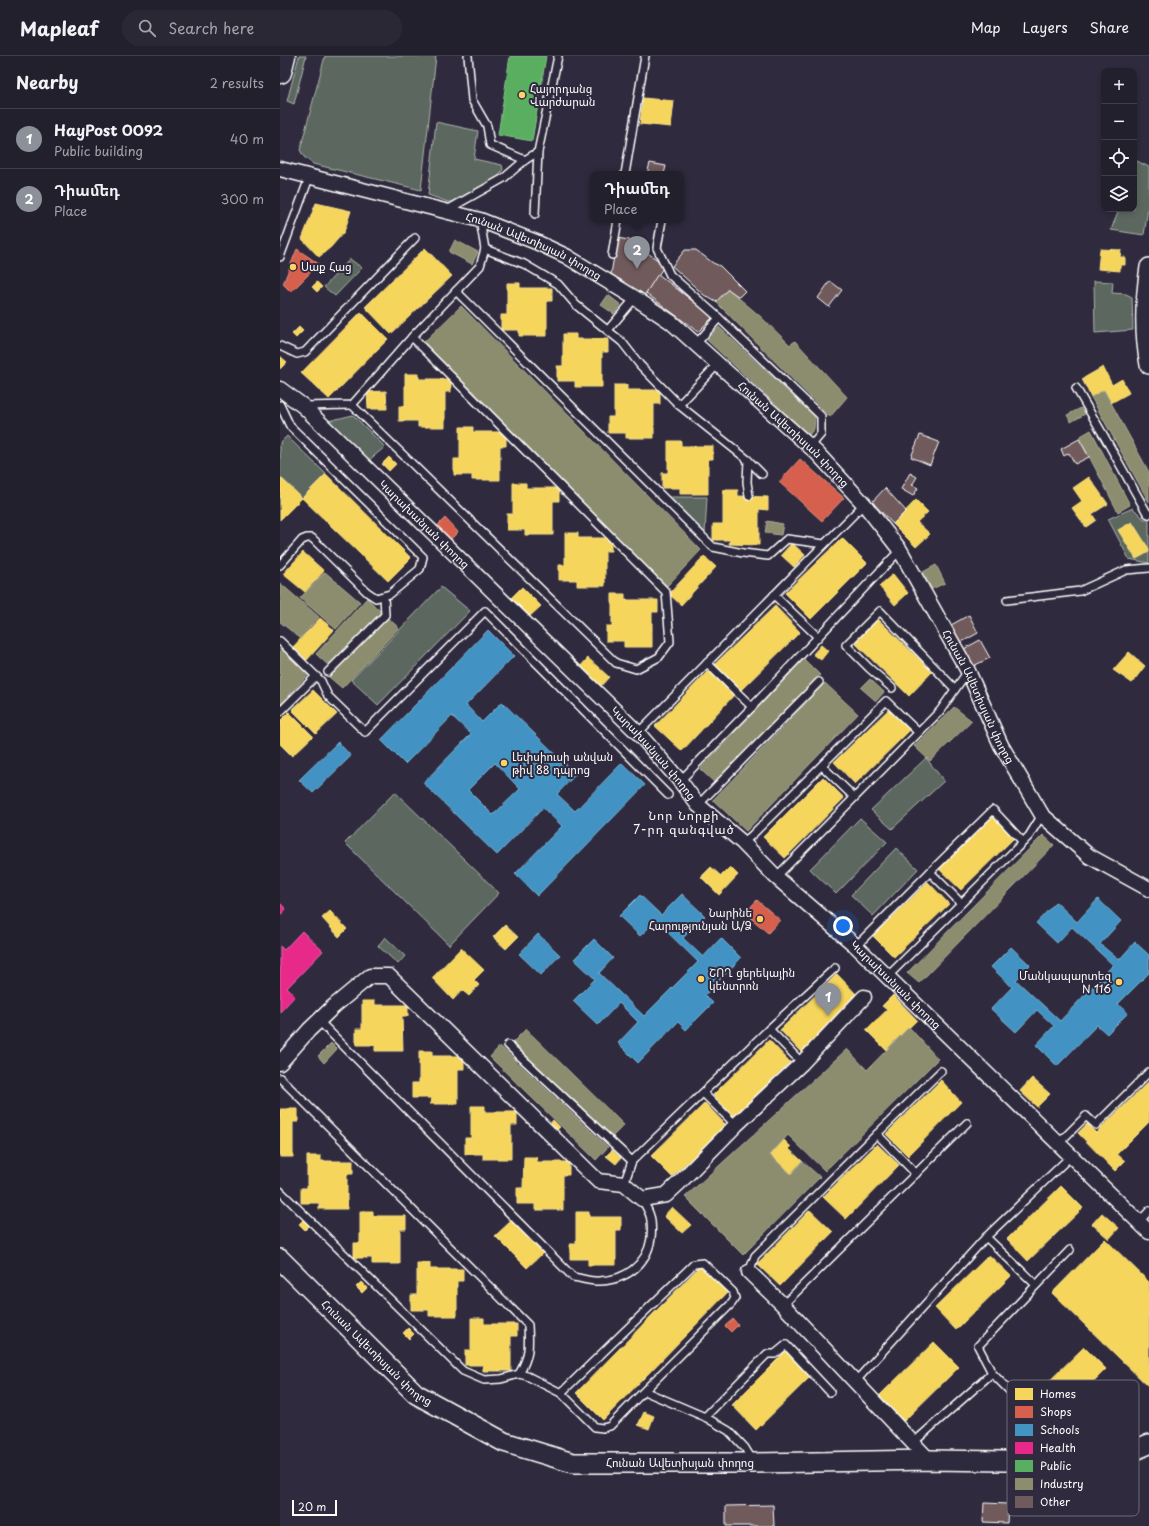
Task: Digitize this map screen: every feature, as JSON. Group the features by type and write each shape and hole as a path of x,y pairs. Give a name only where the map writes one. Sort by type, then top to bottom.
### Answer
{"main road":[{"path":"280,72 284,56"},
{"name":"Հունան Ավետիսյան փողոց","path":"280,1259 416,1394 504,1442 573,1463 754,1463 929,1460 1007,1461"},
{"name":"Հունան Ավետիսյան փողոց","path":"1139,1448 1149,1444"}],"street":[{"name":"Հունան Ավետիսյան փողոց","path":"280,169 309,178 480,220 536,242 566,256 672,322 810,447 864,504 900,550 968,671 1001,745 1042,815 1089,856 1149,889"},
{"path":"1149,267 1146,285 1145,310 1145,333 1149,365"},
{"name":"Կարախանյան փողոց","path":"280,389 303,406 638,733 680,781 698,805 742,843 776,877 856,946 1149,1232"},
{"path":"280,1063 334,1006 370,976 389,976 598,1181 624,1184 642,1199 666,1195 736,1125 802,1063 864,997"},
{"path":"749,1272 783,1305 929,1460"}],"lane":[{"path":"468,56 472,100 487,126 490,145 525,160"},
{"path":"536,214 538,152 558,56"},
{"path":"626,171 645,56"},
{"path":"445,211 504,178 525,160 538,152"},
{"path":"280,257 309,178"},
{"path":"352,405 412,337 480,266 486,249 480,220"},
{"path":"612,255 617,223"},
{"path":"661,223 657,248 670,275 720,318 821,416 821,434 810,447"},
{"path":"280,346 297,354 305,352 415,238"},
{"path":"486,249 524,264 558,284 576,305 622,342 640,366 679,405 748,460 762,474"},
{"path":"456,291 712,547 768,556 788,539 824,544"},
{"path":"608,330 635,298"},
{"path":"696,344 720,318"},
{"path":"303,406 352,405 616,663 636,669 659,657 670,642 666,592 412,337"},
{"path":"679,405 718,364"},
{"path":"1076,388 1139,500 1149,514"},
{"path":"280,405 290,426 423,557 420,569 390,594 376,598 367,592 312,538 302,540 280,565"},
{"path":"748,460 747,482 749,496"},
{"path":"638,733 864,504"},
{"path":"680,781 900,550"},
{"path":"1007,600 1080,591 1126,570 1149,568"},
{"path":"774,595 818,637"},
{"path":"328,672 385,615 384,596"},
{"path":"280,641 321,681 328,696 365,732 484,611 668,795"},
{"path":"892,688 846,645 880,611 955,690"},
{"path":"707,663 752,707"},
{"path":"776,877 940,711 968,671"},
{"path":"280,712 316,676"},
{"path":"698,805 819,682"},
{"path":"742,843 822,766 886,701 918,732"},
{"path":"822,766 854,797"},
{"path":"856,946 993,810 1023,842"},
{"path":"887,977 1029,836 1042,815"},
{"path":"930,872 961,903"},
{"path":"624,1184 632,1161 768,1029 835,968"},
{"path":"319,1021 573,1277 599,1281 617,1278 634,1270 643,1261 650,1242 652,1220 642,1199"},
{"path":"768,1029 802,1063"},
{"path":"508,1044 632,1161"},
{"path":"749,1272 755,1256 941,1071"},
{"path":"1058,1144 1086,1116 1096,1125 1149,1072"},
{"path":"280,1078 528,1325 529,1344 527,1362 519,1374"},
{"path":"703,1092 736,1125"},
{"path":"783,1305 967,1123"},
{"path":"877,1134 916,1174"},
{"path":"855,1382 986,1237 1071,1156"},
{"path":"280,1191 463,1370 484,1380 501,1379 519,1374 527,1376 561,1393 595,1427 603,1428 610,1426 732,1303 735,1298 733,1292 703,1263 694,1264 561,1393"},
{"path":"1139,1222 1149,1211"},
{"path":"986,1237 1036,1285"},
{"path":"1007,1388 992,1373 978,1346 1070,1250"},
{"path":"705,1417 767,1354 775,1354 786,1345 830,1392"},
{"path":"913,1442 992,1373"},
{"path":"644,1391 705,1417 729,1431 745,1448 754,1463"}],"shaded area":[{"path":"299,56 306,56 294,104 287,101"},
{"path":"325,56 436,56 421,190 313,164 304,157 300,150"},
{"path":"436,122 478,131 474,159 502,165 503,169 498,178 452,202 428,195"},
{"path":"1137,161 1149,167 1149,202 1144,235 1111,230 1118,212 1137,212"},
{"path":"350,259 362,268 335,296 324,287"},
{"path":"1094,281 1113,282 1112,293 1126,294 1132,297 1133,330 1095,333"},
{"path":"353,415 385,447 368,461 328,421"},
{"path":"287,436 326,474 302,498 280,477 280,443"},
{"path":"669,497 707,497 705,534"},
{"path":"1133,508 1144,519 1149,519 1149,563 1129,559 1108,519"},
{"path":"441,587 470,611 378,705 351,680"},
{"path":"926,758 944,781 892,829 871,810"},
{"path":"395,792 499,893 449,945 345,843"},
{"path":"860,818 887,842 836,894 810,869"},
{"path":"896,848 918,869 873,916 851,895"},
{"path":"385,937 405,956 398,964 378,946"}],"building: Homes":[{"path":"643,98 674,101 671,127 640,124"},
{"path":"316,203 351,211 344,232 331,247 319,257 302,239"},
{"path":"425,248 452,276 391,334 365,307"},
{"path":"1100,249 1121,250 1120,257 1125,257 1125,265 1120,265 1120,271 1098,269"},
{"path":"317,282 322,287 317,292 312,287"},
{"path":"507,283 520,283 520,288 552,288 552,301 547,301 547,336 519,336 519,330 501,330 501,315 507,315"},
{"path":"361,312 388,339 329,399 301,373"},
{"path":"299,327 303,331 296,338 292,334"},
{"path":"563,334 576,334 576,339 608,339 608,352 602,352 602,387 575,387 575,381 557,381 557,366 563,366"},
{"path":"280,356 287,362 280,369"},
{"path":"1103,367 1112,385 1122,379 1129,393 1111,403 1104,390 1091,397 1082,379"},
{"path":"405,374 419,374 419,379 451,379 451,392 445,392 445,427 418,427 418,421 399,421 399,406 405,406"},
{"path":"614,385 627,385 627,390 660,390 660,404 654,404 654,438 626,438 626,433 608,433 608,417 614,417"},
{"path":"386,391 387,409 368,409 367,392"},
{"path":"460,427 473,427 473,432 506,432 506,446 500,446 500,480 472,480 472,475 454,475 454,459 460,459"},
{"path":"668,441 681,441 681,446 713,446 713,459 708,459 708,494 680,494 680,488 662,488 662,473 668,473"},
{"path":"389,457 396,464 389,471 382,464"},
{"path":"326,474 411,558 388,581 302,498"},
{"path":"280,477 302,498 280,520"},
{"path":"1089,477 1108,504 1092,514 1096,520 1086,527 1072,508 1082,501 1073,488"},
{"path":"513,483 526,483 526,488 559,488 559,501 553,501 553,535 525,535 525,530 507,530 507,514 513,514"},
{"path":"723,490 738,490 738,496 768,497 768,510 759,509 759,545 729,544 730,540 713,540 713,524 723,524"},
{"path":"916,500 928,512 917,522 930,534 916,547 893,524"},
{"path":"1132,522 1149,549 1149,552 1136,559 1118,530"},
{"path":"565,533 578,533 578,538 611,538 611,551 605,551 605,586 577,586 577,580 559,580 559,565 565,565"},
{"path":"842,538 867,563 811,619 785,593"},
{"path":"792,543 805,555 794,567 781,555"},
{"path":"303,552 324,571 305,592 283,574"},
{"path":"704,556 716,567 681,605 669,594"},
{"path":"893,574 908,593 895,605 879,586"},
{"path":"522,587 541,606 529,617 510,599"},
{"path":"612,594 625,594 625,600 658,600 658,612 652,612 652,647 624,647 624,641 606,641 606,626 612,626"},
{"path":"775,606 800,632 741,690 715,664"},
{"path":"320,618 334,630 307,660 293,647"},
{"path":"878,619 932,672 909,696 855,643"},
{"path":"821,645 828,651 821,660 813,654"},
{"path":"1129,652 1145,666 1132,683 1113,670"},
{"path":"588,658 609,677 600,687 579,668"},
{"path":"709,670 735,694 682,751 655,726"},
{"path":"313,690 337,714 316,734 292,710"},
{"path":"889,709 910,730 855,784 834,762"},
{"path":"289,712 313,736 292,756 280,744 280,721"},
{"path":"823,777 844,798 785,858 763,837"},
{"path":"994,815 1015,837 961,890 939,869"},
{"path":"711,867 721,876 730,867 738,875 719,895 701,877"},
{"path":"928,882 949,904 894,957 873,936"},
{"path":"330,911 347,929 339,937 322,918"},
{"path":"505,925 518,937 506,949 493,937"},
{"path":"461,948 484,970 474,980 479,985 469,996 462,990 453,1000 432,978"},
{"path":"837,974 858,996 801,1052 780,1030"},
{"path":"893,995 917,1020 886,1050 866,1030 887,1010 882,1006"},
{"path":"362,1001 375,1001 375,1005 408,1005 408,1016 402,1016 403,1051 375,1051 375,1045 356,1045 356,1029 362,1029"},
{"path":"769,1040 790,1062 734,1116 713,1095"},
{"path":"419,1051 432,1051 432,1056 464,1056 464,1069 458,1069 458,1104 430,1104 431,1098 412,1098 412,1083 419,1083"},
{"path":"1032,1078 1050,1094 1037,1107 1020,1091"},
{"path":"941,1080 961,1102 908,1156 886,1134"},
{"path":"1148,1082 1149,1122 1117,1154 1125,1161 1115,1171 1078,1133 1087,1124 1096,1133"},
{"path":"705,1103 726,1125 672,1177 651,1156"},
{"path":"471,1106 485,1106 485,1112 517,1112 517,1125 511,1125 511,1159 483,1159 483,1154 465,1154 465,1138 471,1138"},
{"path":"280,1109 298,1109 298,1122 293,1122 293,1157 280,1157"},
{"path":"553,1120 560,1127 557,1130 550,1124"},
{"path":"784,1140 791,1147 789,1149 802,1161 791,1174 770,1155"},
{"path":"877,1144 899,1165 846,1219 823,1197"},
{"path":"612,1150 621,1158 616,1164 606,1156"},
{"path":"307,1156 321,1156 321,1161 353,1161 353,1174 347,1174 347,1209 319,1209 319,1203 301,1203 301,1188 307,1188"},
{"path":"524,1157 537,1157 537,1162 569,1162 569,1175 563,1175 563,1210 535,1210 535,1204 517,1204 517,1188 523,1188"},
{"path":"1061,1186 1083,1208 1028,1261 1007,1239"},
{"path":"672,1207 691,1225 682,1233 664,1216"},
{"path":"810,1210 833,1232 780,1286 757,1264"},
{"path":"360,1211 373,1211 373,1216 406,1216 406,1229 400,1229 400,1264 372,1264 372,1258 354,1258 354,1243 360,1243"},
{"path":"576,1212 589,1212 589,1217 621,1217 621,1230 616,1230 616,1265 588,1265 588,1259 570,1259 570,1244 576,1244"},
{"path":"1102,1213 1119,1228 1109,1239 1092,1224"},
{"path":"304,1219 310,1225 305,1230 299,1224"},
{"path":"511,1221 543,1253 527,1268 495,1236"},
{"path":"1105,1239 1149,1282 1149,1387 1052,1293"},
{"path":"989,1255 1011,1276 956,1330 935,1308"},
{"path":"417,1263 430,1263 430,1269 463,1269 463,1281 457,1281 457,1316 429,1316 429,1310 411,1310 411,1295 417,1295"},
{"path":"701,1265 728,1292 603,1420 576,1393"},
{"path":"361,1282 367,1288 362,1293 356,1287"},
{"path":"471,1318 484,1318 484,1324 517,1324 517,1336 511,1336 511,1371 483,1371 483,1365 465,1365 465,1350 471,1350"},
{"path":"408,1328 414,1334 409,1339 403,1333"},
{"path":"934,1342 959,1367 904,1421 879,1396"},
{"path":"1084,1347 1106,1369 1095,1380 1050,1380"},
{"path":"786,1351 811,1376 756,1430 732,1405"},
{"path":"644,1412 654,1416 649,1429 638,1425"}],"building: Shops":[{"path":"297,249 319,264 291,292 283,284"},
{"path":"800,459 844,498 822,521 779,482"},
{"path":"445,518 458,532 449,541 436,527"},
{"path":"757,900 780,920 768,933 745,913"},
{"path":"733,1319 738,1325 731,1332 725,1326"}],"building: Schools":[{"name":"Լեփսիուսի անվան թիվ 88 դպրոց","path":"488,630 514,656 466,705 482,722 502,702 576,774 557,794 575,811 622,763 645,785 537,896 515,874 562,826 543,808 497,855 423,783 471,734 452,716 405,764 381,740","holes":["495,763 520,789 493,815 468,790"]},
{"path":"338,742 351,756 313,793 299,780"},
{"name":"ՇՈՂ ցերեկային կենտրոն","path":"682,894 705,916 683,938 703,957 721,938 741,958 705,995 713,1003 686,1030 678,1022 638,1063 618,1043 638,1022 619,1003 598,1025 573,1001 595,979 574,959 594,939 613,958 599,973 644,1016 698,962 656,921 640,936 619,916 640,895 661,915"},
{"name":"Մանկապարտեզ N 116","path":"1098,899 1121,921 1100,944 1119,960 1135,942 1149,955 1149,973 1118,1004 1128,1013 1107,1034 1097,1025 1057,1066 1036,1045 1054,1026 1037,1010 1016,1032 991,1009 1012,987 991,967 1011,947 1030,965 1016,980 1060,1021 1113,965 1072,927 1057,943 1036,923 1056,902 1077,922"},
{"path":"538,934 560,955 541,975 519,954"}],"building: Health":[{"path":"280,903 286,909 280,916"},
{"path":"302,931 323,951 287,988 295,996 280,1012 280,946 284,950"}],"building: Public":[{"name":"Հայորդանց Վարժարան","path":"510,56 546,56 532,141 498,135"}],"building: Industry":[{"path":"455,240 478,252 472,264 449,252"},
{"path":"728,289 760,316 790,345 795,341 847,397 830,417 716,302"},
{"path":"608,295 621,305 614,314 601,305"},
{"path":"461,306 701,550 667,586 424,342"},
{"path":"719,327 815,417 814,429 809,435 707,340"},
{"path":"1104,390 1149,472 1149,502 1091,397"},
{"path":"1081,408 1085,414 1071,422 1067,415"},
{"path":"1091,430 1130,505 1118,512 1079,437"},
{"path":"767,521 783,524 781,535 765,533"},
{"path":"936,565 945,583 932,589 923,572"},
{"path":"325,572 360,602 336,629 300,598"},
{"path":"280,583 319,617 300,638 280,622"},
{"path":"367,598 381,612 329,666 316,654"},
{"path":"387,617 399,628 342,688 329,677"},
{"path":"280,648 308,675 280,705"},
{"path":"804,659 820,675 716,784 700,769"},
{"path":"870,679 884,692 876,701 861,688"},
{"path":"825,683 858,714 746,831 713,800"},
{"path":"954,707 972,721 930,761 914,746"},
{"path":"1043,835 1054,845 919,983 907,973"},
{"path":"909,1027 938,1059 825,1171 788,1135 770,1155 791,1174 802,1161 820,1177 743,1255 685,1197 847,1049 867,1070"},
{"path":"526,1029 624,1125 611,1138 513,1042"},
{"path":"331,1043 337,1049 324,1063 318,1056"},
{"path":"500,1046 608,1147 596,1160 490,1057"}],"building: Other":[{"path":"650,163 666,166 665,171 648,171"},
{"path":"617,238 629,240 665,265 644,296 611,274"},
{"path":"685,250 696,250 713,263 720,266 745,291 739,297 728,289 716,302 704,295 672,266"},
{"path":"658,274 713,317 698,332 646,293"},
{"path":"830,281 842,290 829,307 818,298"},
{"path":"920,435 939,442 930,465 911,457"},
{"path":"1079,439 1089,457 1075,464 1069,453 1064,456 1061,449"},
{"path":"910,473 917,477 912,485 918,488 913,496 901,489"},
{"path":"885,488 906,511 893,524 872,502"},
{"path":"969,615 978,633 960,643 951,625"},
{"path":"980,640 990,658 971,667 962,650"},
{"path":"984,1503 1007,1504 1007,1523 983,1522"},
{"path":"773,1505 774,1526 726,1526 726,1506"}],"place":[{"name":"Հայորդանց Վարժարան","path":"522,95"},
{"name":"Սաք Հաց","path":"293,267"},
{"name":"Դիամեդ","path":"637,269"},
{"name":"Լեփսիուսի անվան թիվ 88 դպրոց","path":"504,763"},
{"name":"Նարինե Հարությունյան Ա/Ձ","path":"760,919"},
{"name":"ՇՈՂ ցերեկային կենտրոն","path":"701,979"},
{"name":"Մանկապարտեզ N 116","path":"1119,982"},
{"name":"HayPost 0092","path":"828,1016"}],"district":[{"name":"Նոր Նորքի 7-րդ զանգված","path":"684,823"}]}
